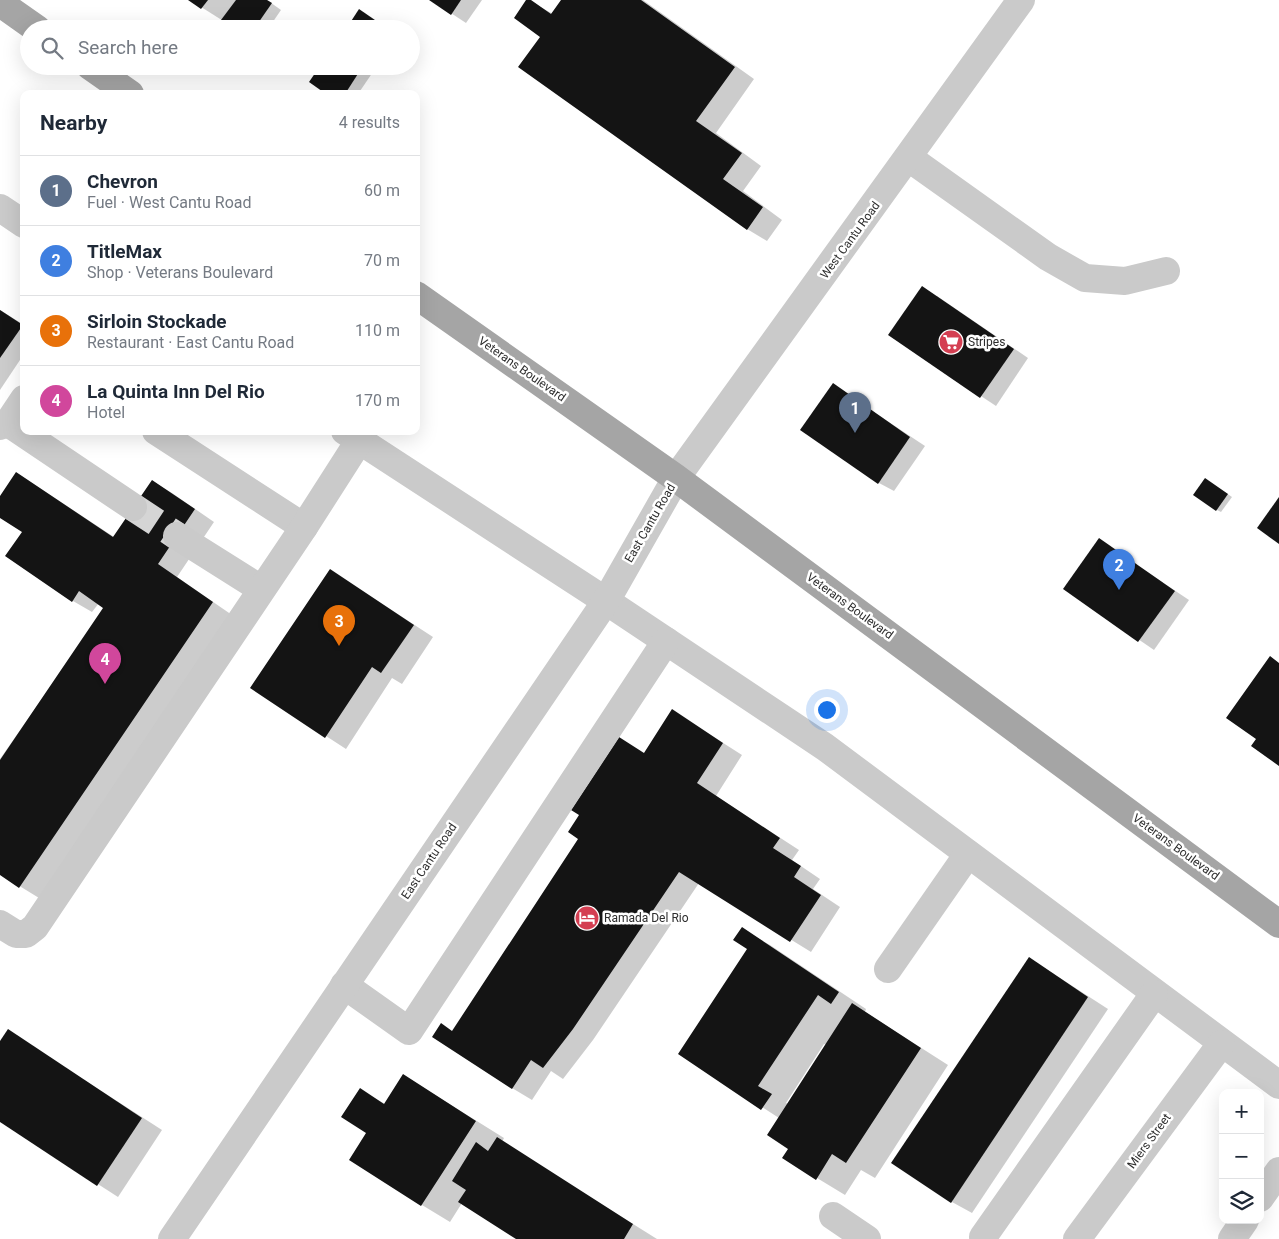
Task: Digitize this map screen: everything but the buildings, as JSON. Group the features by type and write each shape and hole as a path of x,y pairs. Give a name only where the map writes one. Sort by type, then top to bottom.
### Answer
{"main road":[{"path":"0,3 24,20"},
{"path":"103,75 124,90"},
{"name":"Veterans Boulevard","path":"420,298 676,478 1279,924"}],"street":[{"name":"West Cantu Road","path":"676,478 909,158 1021,0"},
{"path":"909,158 1048,257 1085,278 1125,281 1166,272"},
{"path":"0,208 20,221"},
{"path":"20,403 4,424 20,434"},
{"path":"21,435 133,507"},
{"path":"162,435 304,527"},
{"path":"0,924 16,934 26,934 35,927 304,527 352,436 606,601 825,747 1221,1044 1279,1085"},
{"name":"East Cantu Road","path":"172,1239 606,601 676,478"},
{"path":"177,536 261,589"},
{"path":"344,985 409,1031 666,641"},
{"path":"888,969 968,854"},
{"path":"983,1237 1154,994"},
{"name":"Miers Street","path":"1077,1239 1221,1044"},
{"path":"1264,1192 1279,1171"},
{"path":"833,1216 867,1239"},
{"path":"1232,1239 1242,1224"}],"tunnel":[{"path":"133,507 177,536"}],"place":[{"name":"Stripes","path":"951,342"},
{"name":"Chevron","path":"855,433"},
{"name":"TitleMax","path":"1119,590"},
{"name":"Sirloin Stockade","path":"339,646"},
{"name":"La Quinta Inn Del Rio","path":"105,684"},
{"name":"Ramada Del Rio","path":"587,918"}]}
